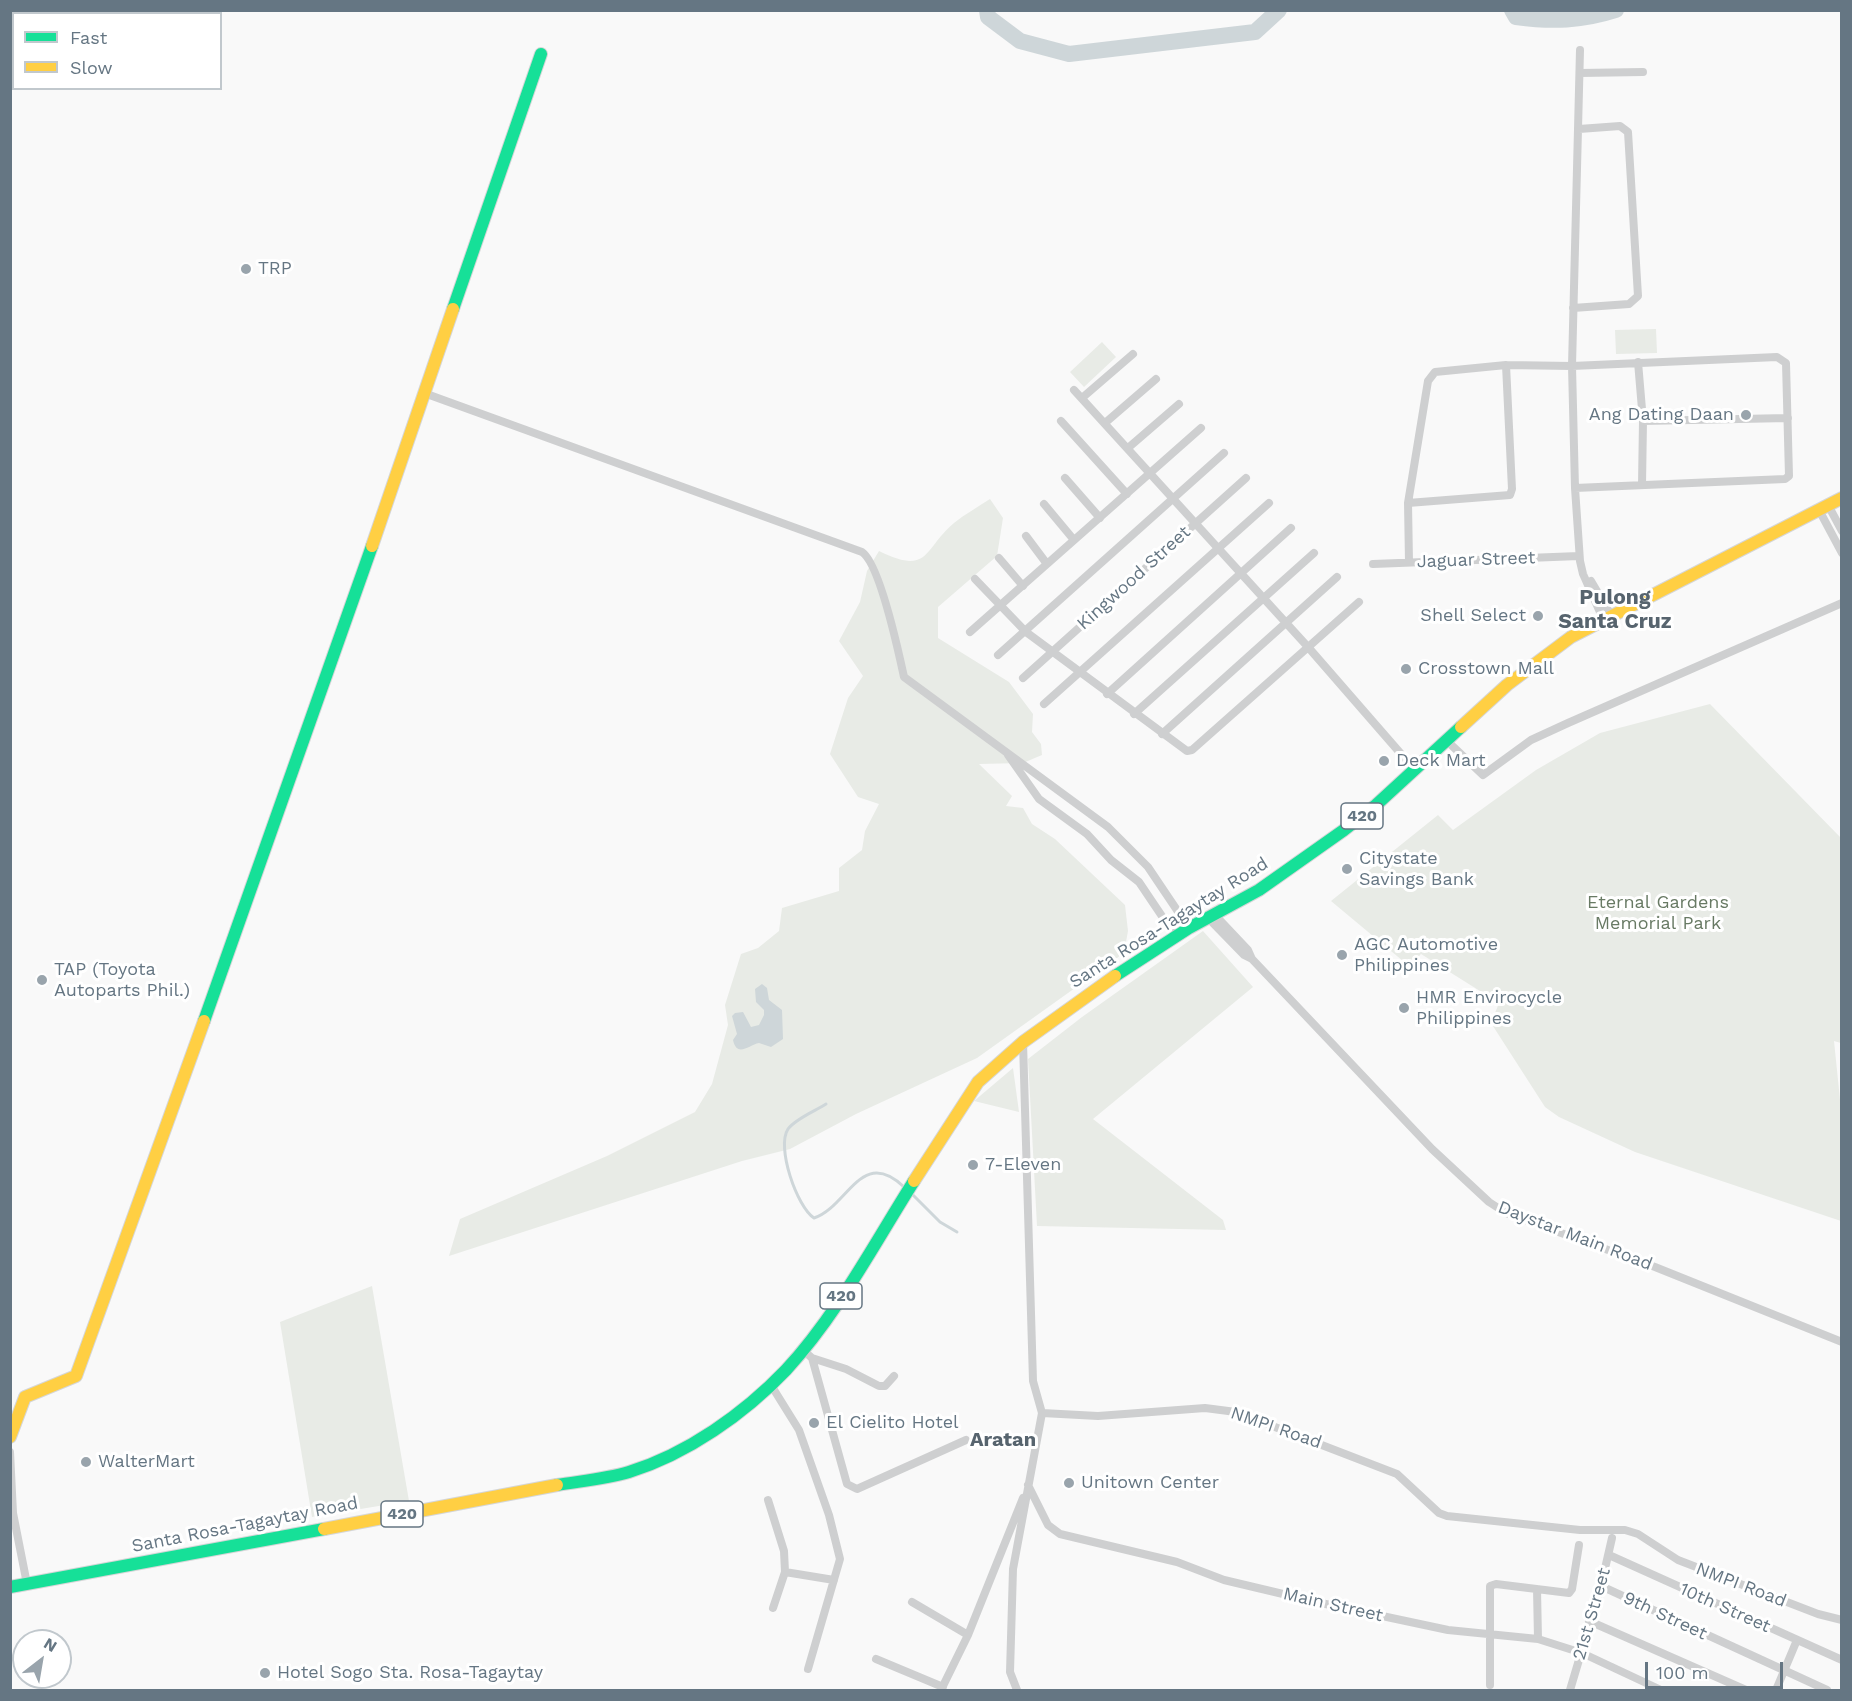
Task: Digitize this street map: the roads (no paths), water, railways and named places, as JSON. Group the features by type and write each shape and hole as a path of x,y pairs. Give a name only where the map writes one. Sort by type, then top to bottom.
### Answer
{"main road":[{"path":"10,1437 25,1396 76,1376 310,725 541,54"},
{"name":"Santa Rosa-Tagaytay Road","path":"10,1587 628,1472 667,1457 713,1430 808,1354 916,1174 978,1082 1023,1042 1111,978 1190,928 1259,890 1311,855 1376,805 1533,664 1571,637 1842,498"}],"street":[{"path":"1580,50 1572,366 1575,488 1581,566 1607,617"},
{"path":"1580,73 1643,72"},
{"path":"1573,308 1629,304 1638,296 1628,132 1620,126 1579,129"},
{"path":"1082,398 1133,354"},
{"path":"1409,562 1408,502 1428,381 1435,372 1506,365 1572,366 1777,357 1786,363 1789,476 1784,480 1575,488"},
{"path":"1638,362 1643,421 1642,485"},
{"path":"1408,502 1510,495 1512,489 1506,365"},
{"path":"1105,423 1156,379"},
{"path":"1074,390 1286,622 1415,770"},
{"path":"424,393 867,555 889,615 904,677 1108,827 1148,867 1190,928"},
{"path":"1128,448 1179,404"},
{"path":"1643,421 1788,418"},
{"path":"1061,421 1127,494"},
{"path":"970,632 1201,428"},
{"path":"998,655 1224,453"},
{"path":"1065,478 1100,518"},
{"name":"Kingwood Street","path":"1023,678 1246,478"},
{"path":"1044,704 1269,503"},
{"path":"1044,504 1074,540"},
{"path":"1823,507 1842,531"},
{"path":"1823,507 1842,553"},
{"path":"1107,694 1291,528"},
{"path":"1026,536 1047,564"},
{"path":"1134,714 1314,552"},
{"name":"Jaguar Street","path":"1373,564 1579,556"},
{"path":"999,558 1023,586"},
{"path":"1162,734 1336,577"},
{"path":"975,579 1026,632 1053,650 1182,750 1192,750 1359,602"},
{"path":"1446,740 1483,775 1531,740 1558,727 1842,603"},
{"path":"1002,748 1039,799 1087,834 1111,860 1139,882 1176,937"},
{"name":"Daystar Main Road","path":"1211,916 1248,950 1252,959 1432,1149 1489,1202 1516,1217 1655,1267 1842,1342"},
{"path":"1017,1690 1010,1672 1009,1641 1013,1569 1042,1413 1033,1381 1023,1042"},
{"path":"808,1354 846,1369 879,1386 885,1386 894,1376"},
{"path":"808,1354 847,1484 851,1488 857,1489 896,1473 966,1440"},
{"path":"771,1385 799,1430 829,1515 840,1559 808,1669"},
{"name":"NMPI Road","path":"1042,1413 1098,1416 1205,1408 1236,1412 1397,1474 1439,1513 1447,1516 1580,1530 1624,1530 1638,1534 1678,1560 1818,1614 1842,1620"},
{"path":"10,1452 14,1513 27,1584"},
{"path":"876,1659 942,1689 968,1635 1028,1485"},
{"name":"Main Street","path":"1028,1485 1048,1525 1060,1534 1177,1562 1224,1580 1321,1604 1448,1630 1538,1640 1582,1653 1661,1690"},
{"path":"768,1500 784,1551 784,1572 772,1608"},
{"name":"21st Street","path":"1570,1690 1601,1586 1612,1538"},
{"path":"1490,1685 1490,1586 1570,1592 1579,1545"},
{"name":"10th Street","path":"1609,1555 1797,1640 1840,1657"},
{"path":"784,1572 834,1580"},
{"name":"9th Street","path":"1601,1586 1827,1690"},
{"path":"1537,1588 1538,1640"},
{"path":"912,1602 968,1635"},
{"path":"1589,1621 1746,1690"},
{"path":"1776,1690 1797,1640"}],"waterway":[{"path":"987,10 988,17 1020,41 1069,54 1255,32 1279,10"},
{"path":"1512,10 1516,17 1542,20 1579,18 1616,10"},
{"path":"826,1104 795,1122 788,1129 785,1138 786,1162 790,1176 808,1212 814,1218 826,1212 856,1183 866,1176 877,1173 889,1176 904,1187"},
{"path":"911,1193 940,1222 957,1232"}],"place":[{"name":"TRP","path":"246,269"},
{"name":"Ang Dating Daan","path":"1746,415"},
{"name":"Shell Select","path":"1538,616"},
{"name":"Crosstown Mall","path":"1406,669"},
{"name":"Deck Mart","path":"1384,761"},
{"name":"Citystate Savings Bank","path":"1347,869"},
{"name":"AGC Automotive Philippines","path":"1342,955"},
{"name":"TAP (Toyota Autoparts Phil.)","path":"42,980"},
{"name":"HMR Envirocycle Philippines","path":"1404,1008"},
{"name":"7-Eleven","path":"973,1165"},
{"name":"El Cielito Hotel","path":"814,1423"},
{"name":"WalterMart","path":"86,1462"},
{"name":"Unitown Center","path":"1069,1483"},
{"name":"Hotel Sogo Sta. Rosa-Tagaytay","path":"265,1673"}],"district":[{"name":"Pulong Santa Cruz","path":"1615,610"},
{"name":"Aratan","path":"1003,1440"}],"park label":[{"name":"Eternal Gardens Memorial Park","path":"1658,913"}]}
